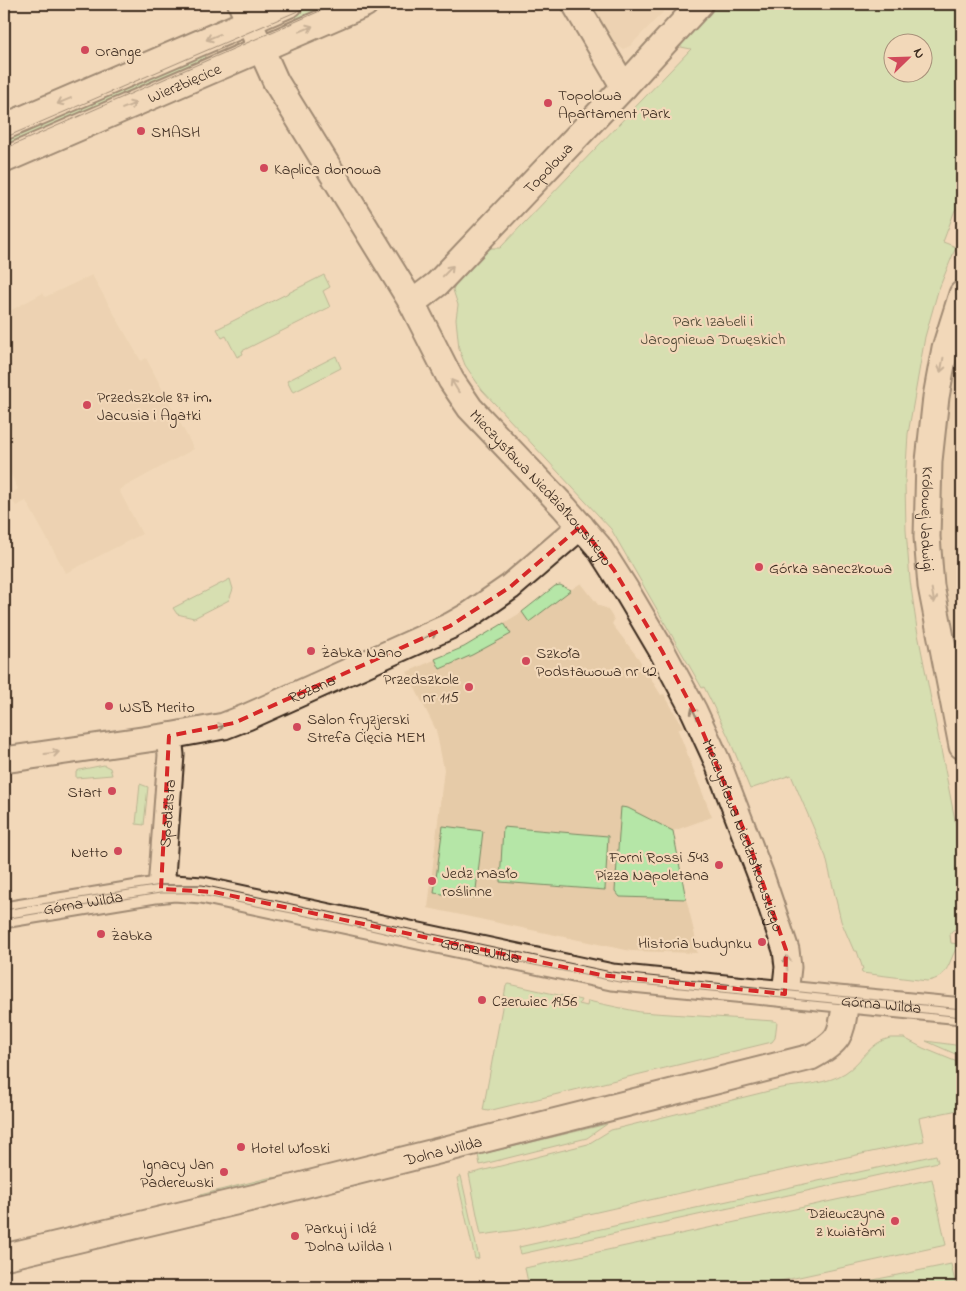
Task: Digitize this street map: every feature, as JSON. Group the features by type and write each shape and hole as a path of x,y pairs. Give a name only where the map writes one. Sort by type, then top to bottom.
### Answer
{"street":[{"name":"Wierzbięcice","path":"4,127 245,12 290,4"},
{"name":"Wierzbięcice","path":"4,160 365,4"},
{"path":"575,4 624,88"},
{"name":"Topolowa","path":"412,303 436,284 624,88 700,4"},
{"name":"Mieczysława Niedziałkowskiego","path":"245,12 276,82 412,303 460,394 470,408 598,546 662,651 694,711 742,822 786,950 788,967 785,994"},
{"name":"Królowej Jadwigi","path":"961,299 945,348 934,413 928,468 928,537 932,586 962,746"},
{"name":"Różana","path":"4,760 169,736 234,723 450,626 510,587 581,526"},
{"name":"Spadzista","path":"161,889 171,755 169,736"},
{"name":"Górna Wilda","path":"4,915 161,889 187,888 214,892 606,976 962,1011"},
{"name":"Dolna Wilda","path":"4,1258 811,1058 828,1048 839,1036 846,1000"}],"highlighted area":[{"path":"581,526 614,570 662,651 694,711 748,840 786,950 785,994 601,975 214,892 161,889 169,736 234,723 450,626 510,587"}],"shaded area":[{"path":"591,4 671,4 630,46 623,49 614,44"},
{"path":"293,8 301,27 270,40 265,27"},
{"path":"238,39 242,44 210,66 202,47"},
{"name":"Przedszkole 87 im. Jacusia i Agatki","path":"92,275 141,361 146,358 194,449 119,490 142,534 66,573 26,501 16,506 9,495 18,489 4,461 4,314 43,293 45,297"},
{"path":"962,326 962,437 958,507 962,572 962,683 943,585 939,547 939,471 951,372"},
{"path":"581,583 599,606 606,608 610,613 614,620 612,624 639,659 661,695 664,694 683,727 678,730 712,817 673,831 697,953 631,951 428,908 444,769 436,730 407,672 464,647 522,612 554,587 569,591"}],"green space":[{"path":"310,4 345,4 299,24 294,11"},
{"name":"Park Izabeli i Jarogniewa Drwęskich","path":"713,4 962,4 962,206 955,210 943,242 956,247 938,291 925,337 908,434 905,482 910,580 917,629 962,855 962,924 958,929 953,930 950,935 951,943 959,944 948,967 935,979 927,981 862,973 861,970 863,969 857,951 854,951 841,921 826,857 791,775 750,789 728,736 704,687 702,688 611,529 482,390 465,365 459,349 456,319 458,305 453,290 457,278 481,248 500,248 691,49 676,46 713,8"},
{"path":"203,50 208,63 4,152 4,136"},
{"path":"324,275 330,287 323,291 330,307 242,351 243,354 237,357 226,336 222,338 217,329"},
{"path":"336,356 341,368 294,392 292,391 287,381"},
{"path":"230,579 233,589 229,600 194,618 177,614 173,608"},
{"path":"560,585 571,590 529,622 522,612 555,586"},
{"path":"504,623 511,634 472,655 440,669 435,659 464,647"},
{"path":"104,765 110,768 112,775 76,778 76,772 79,770"},
{"path":"140,784 148,787 144,825 136,824"},
{"path":"621,807 628,808 673,831 686,899 620,897 615,891"},
{"path":"443,826 483,831 475,898 434,893"},
{"path":"503,827 608,836 605,890 500,882"},
{"path":"509,984 581,1000 579,1004 587,1006 588,1001 640,1012 774,1021 777,1022 775,1038 772,1042 488,1111 483,1110 506,986"},
{"path":"890,1038 904,1038 962,1064 962,1127 958,1110 919,1118 924,1141 742,1179 518,1230 481,1235 469,1174 588,1144 611,1130 781,1088 830,1080 851,1069 871,1048"},
{"path":"926,1041 962,1046 962,1057"},
{"path":"607,1124 587,1138 480,1165 478,1155"},
{"path":"936,1155 938,1162 521,1254 519,1247"},
{"path":"461,1176 479,1258 475,1259 457,1178"},
{"path":"283,1177 276,1181 208,1197 200,1195 268,1178"},
{"path":"932,1179 946,1245 753,1287 529,1287 525,1268"},
{"path":"951,1264 956,1287 839,1287"}],"tram line":[{"path":"4,138 314,4"},
{"path":"4,149 336,4"},
{"path":"4,910 161,885 202,885 611,972 962,1009"},
{"path":"4,919 160,893 191,893 619,982 962,1017"}],"place":[{"name":"Orange","path":"85,50"},
{"name":"Topolowa Apartament Park","path":"548,103"},
{"name":"SMASH","path":"141,131"},
{"name":"Kaplica domowa","path":"264,168"},
{"name":"Przedszkole 87 im. Jacusia i Agatki","path":"87,405"},
{"name":"Górka saneczkowa","path":"759,567"},
{"name":"Żabka Nano","path":"311,651"},
{"name":"Szkoła Podstawowa nr 42","path":"526,661"},
{"name":"Przedszkole nr 115","path":"469,687"},
{"name":"WSB Merito","path":"109,706"},
{"name":"Salon fryzjerski Strefa Cięcia MEM","path":"297,727"},
{"name":"Start","path":"112,791"},
{"name":"Netto","path":"118,851"},
{"name":"Forni Rossi 543 Pizza Napoletana","path":"719,865"},
{"name":"Jedz masło roślinne","path":"432,881"},
{"name":"Żabka","path":"101,934"},
{"name":"Historia budynku","path":"762,942"},
{"name":"Czerwiec 1956","path":"482,1000"},
{"name":"Hotel Włoski","path":"241,1147"},
{"name":"Ignacy Jan Paderewski","path":"224,1172"},
{"name":"Dziewczyna z kwiatami","path":"895,1221"},
{"name":"Parkuj i Idź Dolna Wilda I","path":"295,1236"}]}
